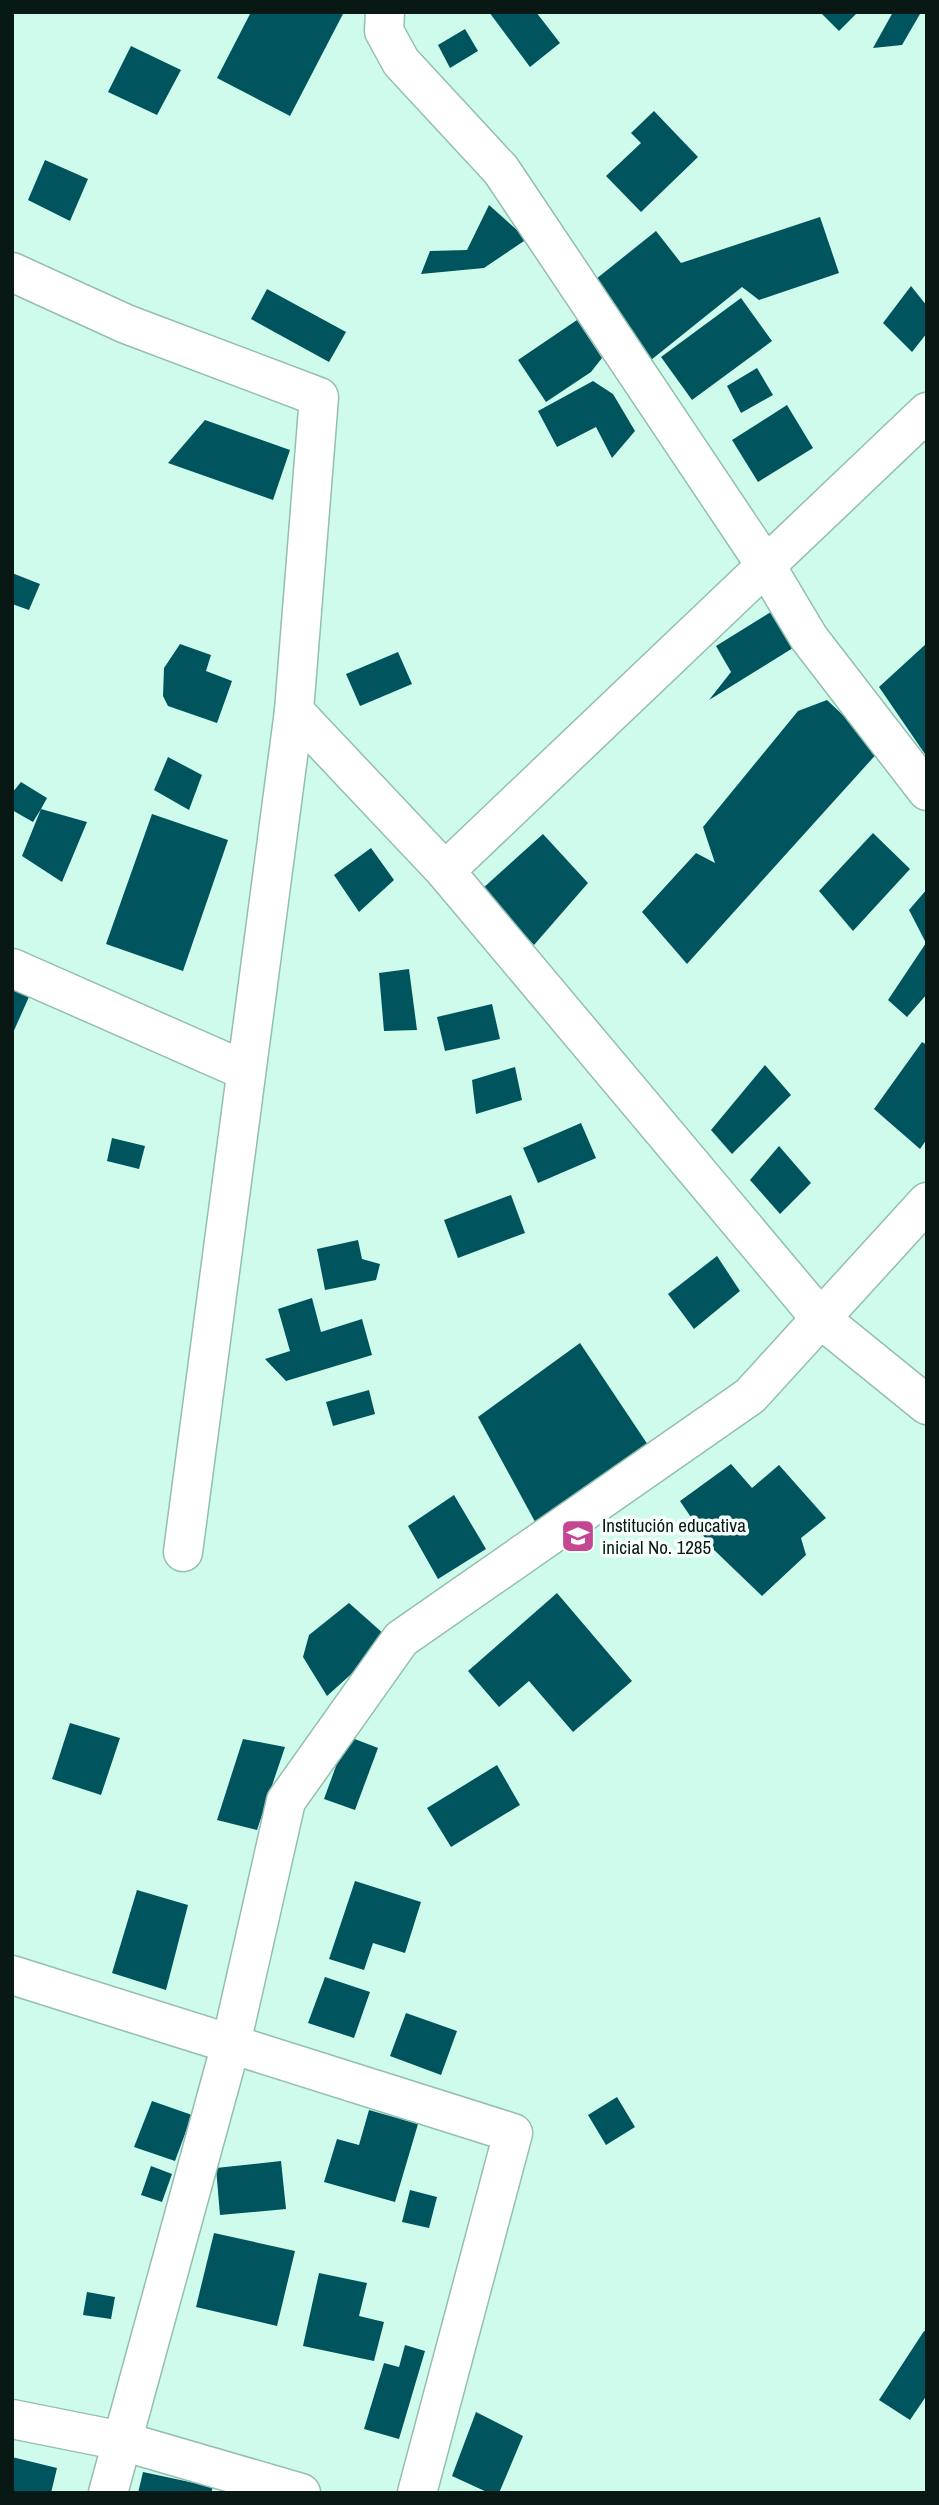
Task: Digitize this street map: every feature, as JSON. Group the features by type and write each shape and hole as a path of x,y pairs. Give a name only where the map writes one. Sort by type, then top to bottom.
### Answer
{"street":[{"path":"385,12 384,31 401,62 501,170 766,566 810,638 927,791"},
{"path":"12,272 126,324 319,397 294,711 183,1552"},
{"path":"445,871 927,412"},
{"path":"294,711 445,871 821,1319 927,1405"},
{"path":"12,968 246,1071"},
{"path":"108,2493 232,2044 286,1801 401,1639 750,1395 927,1202"},
{"path":"12,1975 513,2133 417,2493"},
{"path":"12,2418 122,2441 301,2493"}],"building":[{"path":"251,12 344,12 290,116 217,78"},
{"path":"489,12 536,12 560,43 530,67"},
{"path":"820,12 858,12 839,31"},
{"path":"893,12 920,14 902,45 873,48"},
{"path":"465,29 478,51 450,68 438,45"},
{"path":"131,46 181,70 157,115 108,92"},
{"path":"654,111 698,157 641,212 606,176 641,143 631,133"},
{"path":"45,160 88,179 70,221 28,200"},
{"path":"489,205 527,239 484,268 421,274 430,251 467,250"},
{"path":"820,217 839,273 759,300 742,287 651,360 591,283 656,231 681,263"},
{"path":"911,286 927,306 927,333 912,352 883,323"},
{"path":"267,289 346,332 329,362 251,319"},
{"path":"741,298 772,341 692,400 661,357"},
{"path":"577,320 602,358 591,372 546,402 518,360"},
{"path":"757,368 773,395 741,413 727,386"},
{"path":"593,381 613,394 635,431 612,458 596,427 557,447 538,411"},
{"path":"787,405 813,448 758,482 732,440"},
{"path":"205,420 290,450 273,500 168,463"},
{"path":"12,573 40,584 29,610 12,604"},
{"path":"787,602 809,638 709,700 731,672 716,646"},
{"path":"927,643 927,757 879,687"},
{"path":"180,644 211,655 206,671 232,681 217,723 168,706 163,696 164,668"},
{"path":"398,652 412,684 360,706 346,674"},
{"path":"827,700 880,750 687,964 642,912 696,853 715,863 703,827 798,711"},
{"path":"168,757 202,775 189,810 154,790"},
{"path":"21,782 47,798 33,822 12,810 12,793"},
{"path":"41,809 87,822 62,882 22,856"},
{"path":"152,814 228,840 183,971 106,944"},
{"path":"873,833 910,869 853,931 819,891"},
{"path":"543,834 588,883 534,945 482,889"},
{"path":"371,848 394,880 359,912 334,875"},
{"path":"927,889 927,994 907,1017 888,1000 926,943 909,910"},
{"path":"409,969 417,1030 384,1031 379,973"},
{"path":"12,982 32,990 12,1035"},
{"path":"492,1004 500,1039 445,1051 437,1017"},
{"path":"922,1042 927,1045 927,1139 920,1149 874,1109"},
{"path":"765,1065 791,1095 732,1154 711,1130"},
{"path":"515,1067 522,1100 476,1114 472,1080"},
{"path":"581,1123 596,1158 538,1183 523,1148"},
{"path":"112,1138 145,1146 139,1169 107,1161"},
{"path":"779,1146 811,1183 780,1214 750,1180"},
{"path":"511,1195 525,1233 458,1258 444,1220"},
{"path":"358,1240 362,1259 380,1264 376,1280 325,1290 317,1249"},
{"path":"717,1256 740,1291 694,1329 668,1294"},
{"path":"312,1298 321,1332 362,1319 372,1355 286,1381 265,1359 290,1351 278,1309"},
{"path":"580,1343 650,1448 539,1529 478,1417"},
{"path":"369,1390 375,1414 333,1426 326,1402"},
{"path":"731,1464 752,1488 779,1465 826,1518 801,1538 806,1555 762,1596 711,1547 680,1501"},
{"path":"454,1495 486,1549 438,1579 408,1526"},
{"path":"557,1593 632,1681 573,1732 529,1681 499,1707 468,1671"},
{"path":"349,1603 385,1635 369,1658 327,1696 303,1657 309,1635"},
{"path":"70,1723 120,1738 101,1795 52,1779"},
{"path":"347,1736 378,1748 355,1810 324,1799"},
{"path":"243,1739 285,1747 257,1830 217,1820"},
{"path":"497,1765 520,1805 451,1847 427,1808"},
{"path":"355,1881 421,1902 405,1953 373,1943 364,1970 329,1959"},
{"path":"137,1890 188,1905 166,1990 112,1973"},
{"path":"325,1977 370,1992 354,2038 308,2023"},
{"path":"406,2013 457,2031 441,2075 390,2056"},
{"path":"617,2097 635,2127 606,2145 588,2115"},
{"path":"152,2101 192,2115 175,2161 134,2147"},
{"path":"369,2110 418,2124 395,2202 324,2182 337,2139 359,2145"},
{"path":"281,2161 286,2209 220,2215 216,2168"},
{"path":"151,2166 172,2174 162,2202 141,2195"},
{"path":"410,2190 437,2197 429,2228 402,2222"},
{"path":"214,2233 295,2251 277,2326 196,2307"},
{"path":"319,2273 367,2283 359,2316 384,2322 374,2361 303,2346"},
{"path":"87,2292 115,2297 111,2319 83,2315"},
{"path":"924,2331 927,2332 927,2395 910,2420 879,2400"},
{"path":"405,2345 425,2351 399,2439 364,2429 384,2363 399,2367"},
{"path":"476,2412 523,2436 499,2493 489,2493 452,2476"},
{"path":"12,2457 57,2468 51,2493 12,2493"},
{"path":"143,2472 213,2487 211,2493 138,2493"}],"place":[{"name":"Institución educativa inicial No. 1285","path":"578,1536"}]}
